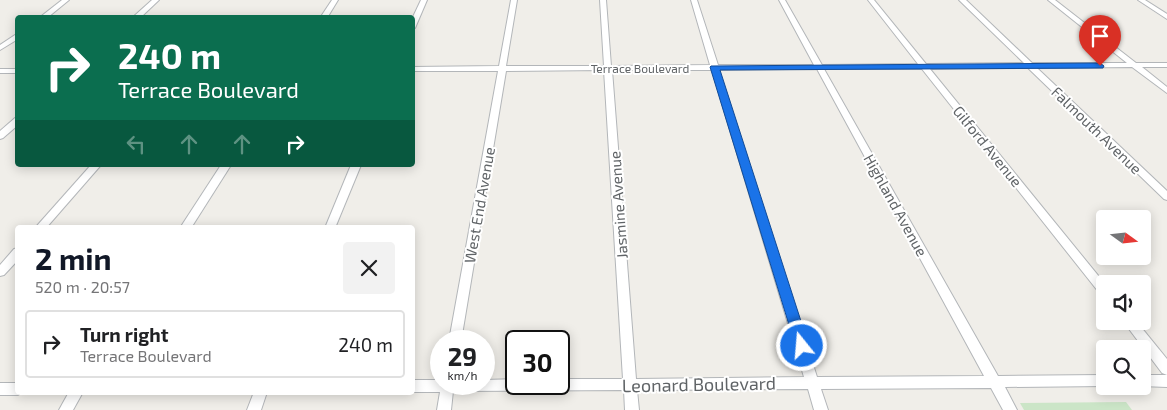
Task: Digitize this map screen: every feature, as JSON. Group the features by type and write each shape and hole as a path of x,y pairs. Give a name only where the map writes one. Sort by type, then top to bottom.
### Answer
{"street":[{"path":"46,15 66,0"},
{"path":"139,15 156,0"},
{"path":"325,15 335,0"},
{"path":"415,21 424,0"},
{"name":"West End Avenue","path":"457,330 514,0"},
{"name":"Jasmine Avenue","path":"603,0 632,410"},
{"path":"694,0 822,410"},
{"name":"Highland Avenue","path":"782,0 1010,410"},
{"name":"Gilford Avenue","path":"871,0 1096,281"},
{"name":"Falmouth Avenue","path":"962,0 1167,197"},
{"path":"1051,0 1167,90"},
{"path":"1141,0 1167,17"},
{"path":"0,48 15,37"},
{"name":"Terrace Boulevard","path":"415,69 1167,65"},
{"path":"0,71 15,71"},
{"path":"0,136 15,123"},
{"path":"43,225 94,167"},
{"path":"188,225 225,167"},
{"path":"331,225 355,167"},
{"path":"0,272 15,255"},
{"path":"1136,330 1167,369"},
{"name":"Leonard Boulevard","path":"495,385 1096,381"},
{"path":"1151,381 1167,381"},
{"name":"Leonard Boulevard","path":"415,386 430,386"},
{"path":"0,389 15,389"},
{"path":"66,410 75,395"},
{"path":"254,410 260,395"},
{"path":"444,410 446,395"}],"green space":[{"path":"1126,402 1132,410 1024,410 1020,403"}],"route":[{"path":"802,346 714,67 1100,66"}]}
